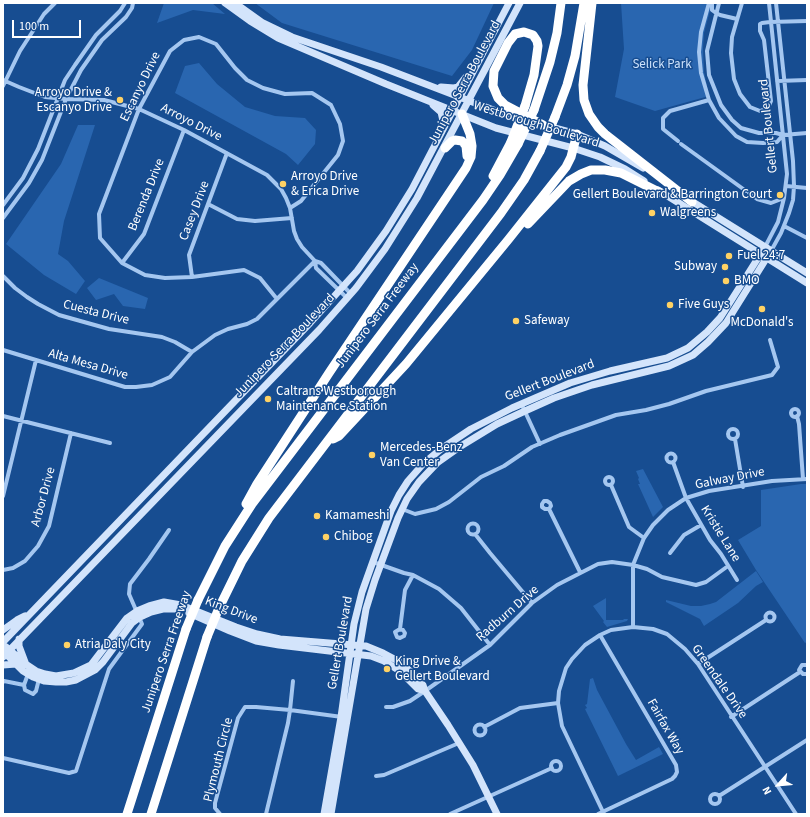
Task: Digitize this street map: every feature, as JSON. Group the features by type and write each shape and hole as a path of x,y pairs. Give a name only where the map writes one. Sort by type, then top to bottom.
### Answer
{"highway":[{"name":"Junipero Serra Freeway","path":"127,814 186,629 215,564 232,533 258,495 478,208 500,175 551,58 558,28 561,3"},
{"path":"151,814 207,637 218,608 237,570 260,531 502,213 524,180 540,151 567,85 574,60 584,3"},
{"path":"592,3 583,85 584,100 589,114 605,134 692,202"},
{"path":"529,108 538,46 537,41 533,36 524,32 515,34 508,43 494,71 493,86 496,96 505,106 543,125"},
{"path":"215,564 251,493 329,372 457,184 469,163 472,151 472,140 462,114"},
{"path":"325,444 338,436 406,364 508,240 566,167 577,134"},
{"path":"440,146 455,140 462,141 466,146 466,162 457,184"},
{"path":"508,240 515,237 569,181 587,171 601,169 617,172 629,176 661,192"}],"main road":[{"name":"Westborough Boulevard","path":"225,3 259,28 278,38 381,82 496,128 573,148 613,163 637,176 760,255 807,283"},
{"name":"Westborough Boulevard","path":"235,3 263,23 281,32 460,96 510,116 577,134 605,146 621,154 692,202 807,273"},
{"name":"Junipero Serra Boulevard","path":"5,653 319,330 371,269 422,190 453,111 509,3"},
{"name":"Junipero Serra Boulevard","path":"3,643 304,331 342,289 389,227 412,189 462,114 520,3"},
{"path":"429,85 454,88 458,87 484,51"},
{"path":"425,99 438,109 443,116 440,146"},
{"name":"Gellert Boulevard","path":"331,814 353,651 354,624 362,592 372,562 390,515 405,486 419,468 432,456 456,439 488,420 522,403 551,390 584,379 610,371 662,360 688,348 703,336 720,318 760,255 768,249"},
{"name":"Gellert Boulevard","path":"353,651 360,646 366,609 402,509 419,482 442,459 476,436 525,411 560,396 592,385 669,366 693,355 726,323 767,259 768,249"},
{"name":"King Drive","path":"5,653 41,673 56,676 65,675 82,670 91,665 127,618 163,608 180,609 256,641 279,646 353,651 371,656 384,661 400,671 418,689 425,691"},
{"name":"King Drive","path":"3,643 5,653 28,674 39,679 66,682 85,676 95,670 103,662 138,614"},
{"path":"3,630 17,620 29,615"},
{"path":"19,639 20,652 27,665"},
{"name":"King Drive","path":"360,646 384,653 398,661 423,685 425,691 473,766 498,814"},
{"path":"3,665 16,664"},
{"name":"Gellert Boulevard","path":"324,814 344,718"}],"street":[{"path":"3,86 4,80 20,51 44,14 55,3"},
{"path":"3,205 26,172 38,149 65,80 84,50 96,35 120,11 125,3"},
{"path":"3,218 29,183 42,160 66,99 81,70 90,56 110,32 126,17 132,8 133,3"},
{"path":"709,3 701,32 699,52 701,74 708,100 719,118 736,136 747,142 777,142 783,135"},
{"path":"712,3 712,10 716,13 725,17 737,19"},
{"path":"718,3 707,51 709,75 721,105 732,120 741,128 759,133 776,133 783,135 807,133"},
{"path":"742,3 732,37 731,53 734,79 740,94 750,107 760,111 768,108 771,101 764,40 760,32 762,23 807,21"},
{"name":"Gellert Boulevard","path":"768,249 778,222 786,186 786,162 769,3"},
{"name":"Gellert Boulevard","path":"768,249 784,226 793,200 794,186 776,3"},
{"name":"Escanyo Drive","path":"278,299 260,278 244,270 192,277 165,278 145,275 122,262 100,238 99,214 139,109 170,51 184,40 199,37 216,44 234,68 247,80 263,88 284,94 312,93 331,105 340,124 344,141 338,155 301,200 290,208"},
{"name":"Arroyo Drive","path":"4,80 45,97 66,99 92,98 139,109 184,130 267,175 281,188 290,208 297,239 315,261 316,268 349,296"},
{"path":"777,81 807,80"},
{"path":"708,100 670,111 663,118 663,129 757,199 770,203 784,198"},
{"name":"Berenda Drive","path":"122,262 144,234 184,130"},
{"name":"Casey Drive","path":"192,277 189,255 227,153"},
{"path":"786,186 807,188"},
{"path":"208,204 237,219 255,221 292,218"},
{"path":"784,226 807,237"},
{"name":"Arroyo Drive","path":"315,261 321,262 342,289"},
{"name":"Alta Mesa Drive","path":"3,350 125,387 152,385 170,377 192,352 215,335 228,329 247,324 257,318 315,261"},
{"name":"Cuesta Drive","path":"3,276 27,297 59,315 109,329 162,337 175,342 192,352"},
{"path":"402,509 415,514 436,509 449,502 481,477 504,466 532,447 560,435 616,415 646,410 669,404 706,391 772,375 778,367 770,340"},
{"path":"3,496 36,360"},
{"path":"522,403 540,444"},
{"path":"3,416 110,443"},
{"path":"797,416 805,480"},
{"name":"Arbor Drive","path":"3,570 13,568 25,561 38,546 49,526 71,433"},
{"path":"735,439 743,487"},
{"name":"Kristie Lane","path":"673,462 686,498 701,525 737,580"},
{"name":"Galway Drive","path":"633,627 633,565 644,538 661,516 668,510 686,498 709,491 743,487 772,481 805,480"},
{"path":"611,485 629,528 644,538"},
{"path":"549,509 580,572"},
{"path":"670,553 684,534 701,525"},
{"path":"3,758 69,773 76,771 109,669 138,632 142,624 128,594 130,584 169,530"},
{"path":"475,534 532,603"},
{"path":"372,562 404,573 413,574 439,589 461,608 490,645"},
{"name":"Radburn Drive","path":"386,707 393,707 410,700 425,691 490,645 532,603 557,585 580,572 604,562 633,565 646,569 662,577 696,585 706,582 728,566"},
{"path":"400,629 405,590 413,574"},
{"path":"698,664 766,620"},
{"name":"Greendale Drive","path":"604,813 562,726 558,703 559,691 562,678 572,658 584,645 611,630 633,627 653,629 667,634 685,649 698,664 731,717 796,814"},
{"name":"Fairfax Way","path":"598,814 604,813 672,778 675,776 677,768 600,635"},
{"path":"800,672 800,666 804,664 807,665"},
{"path":"731,717 800,672"},
{"path":"800,672 807,674"},
{"path":"28,674 24,685 25,690 33,694 36,691 39,679"},
{"path":"266,814 288,723 293,681"},
{"path":"3,682 24,685"},
{"path":"484,727 520,708 558,703"},
{"name":"Plymouth Circle","path":"220,814 215,808 215,803 238,718 245,707 290,710 344,718"},
{"path":"719,796 807,740"},
{"path":"376,776 384,775 459,744"},
{"path":"450,814 552,768"}],"green space":[{"path":"164,3 212,3 225,14 193,10 157,23"},
{"path":"255,3 494,3 472,50 452,76 282,23"},
{"name":"Selick Park","path":"621,3 712,3 704,33 703,48 704,72 709,96 655,111 615,97 624,49"},
{"path":"199,63 217,84 245,107 275,116 305,118 316,130 315,144 298,165 286,154 175,93 185,66"},
{"path":"78,125 95,125 64,221 58,254 68,261 85,281 76,294 44,275 6,244 61,164"},
{"path":"99,278 148,298 145,309 123,306 114,294 96,300 87,288"},
{"path":"643,469 663,507 653,517 638,484 640,484 636,471"},
{"path":"807,484 807,642 805,643 756,570 738,540 761,526 761,490"},
{"path":"756,571 763,582 756,586 738,603 704,626 700,619 666,602 666,600 691,606 701,606 716,602"},
{"path":"606,598 606,620 628,619 627,621 607,627 593,606"},
{"path":"593,678 597,690 636,760 659,747 663,754 618,776 585,709 587,708 585,705 587,704 590,679"}],"place":[{"name":"Arroyo Drive & Escanyo Drive","path":"120,100"},
{"name":"Arroyo Drive & Erica Drive","path":"283,184"},
{"name":"Gellert Boulevard & Barrington Court","path":"780,195"},
{"name":"Walgreens","path":"652,213"},
{"name":"Fuel 24:7","path":"729,256"},
{"name":"Subway","path":"725,267"},
{"name":"BMO","path":"726,281"},
{"name":"Five Guys","path":"670,305"},
{"name":"McDonald's","path":"762,309"},
{"name":"Safeway","path":"516,321"},
{"name":"Caltrans Westborough Maintenance Station","path":"268,399"},
{"name":"Mercedes-Benz Van Center","path":"372,455"},
{"name":"Kamameshi","path":"317,516"},
{"name":"Chibog","path":"326,537"},
{"name":"Atria Daly City","path":"67,645"},
{"name":"King Drive & Gellert Boulevard","path":"387,669"}]}
